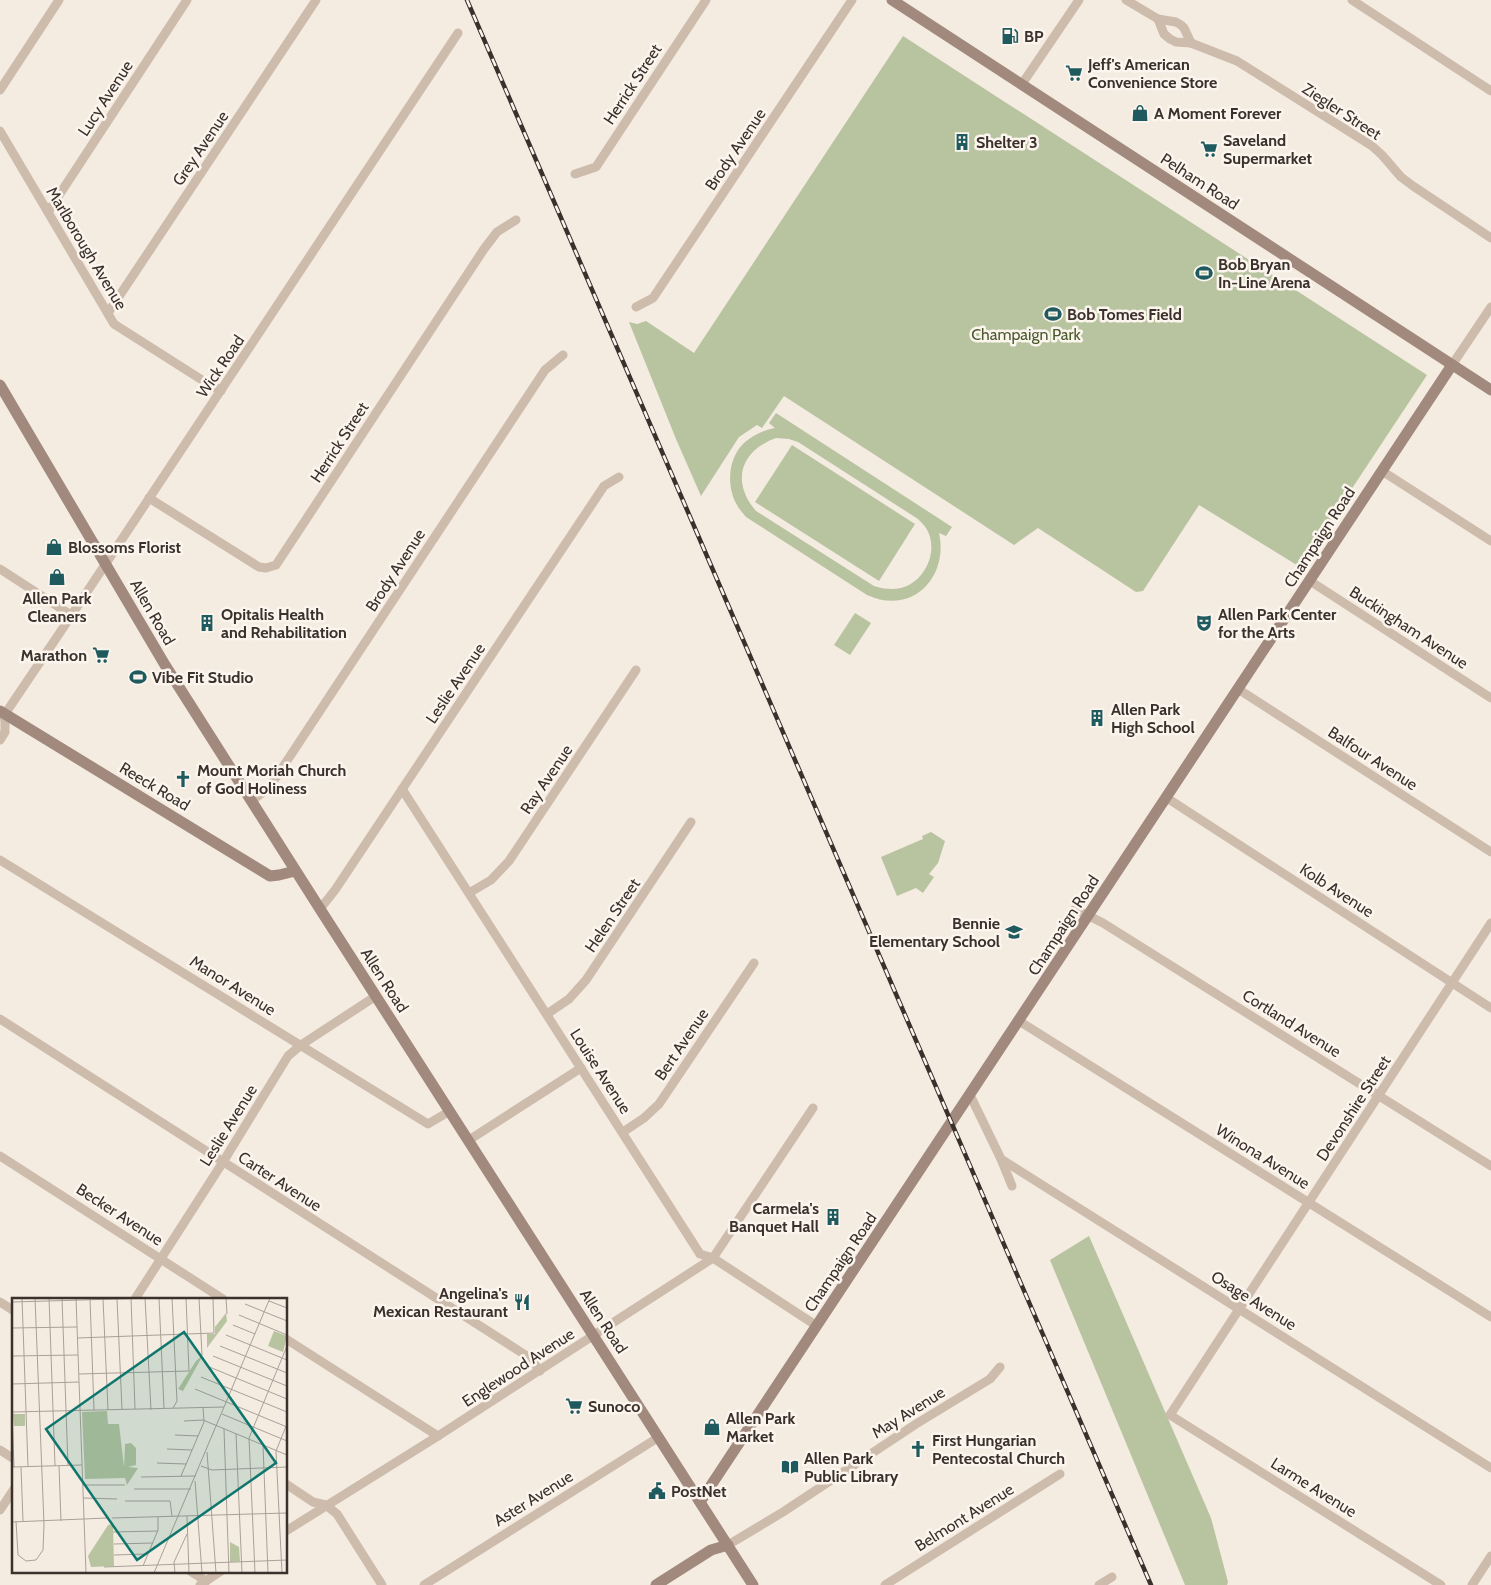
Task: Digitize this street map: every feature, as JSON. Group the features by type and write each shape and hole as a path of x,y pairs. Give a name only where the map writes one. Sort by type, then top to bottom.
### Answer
{"main road":[{"name":"Pelham Road","path":"892,0 1491,390"},
{"name":"Champaign Road","path":"700,1502 1452,365"},
{"name":"Allen Road","path":"0,385 166,665 251,801 753,1585"},
{"name":"Reeck Road","path":"2,714 270,876 295,870"},
{"path":"656,1585 711,1550 728,1545"}],"street":[{"path":"0,90 59,0"},
{"name":"Lucy Avenue","path":"48,212 187,0"},
{"name":"Grey Avenue","path":"108,313 316,0"},
{"name":"Herrick Street","path":"575,174 596,167 706,0"},
{"name":"Brody Avenue","path":"636,307 653,298 852,0"},
{"path":"1022,84 1079,0"},
{"name":"Ziegler Street","path":"1126,0 1158,20 1176,22 1181,25 1191,43"},
{"path":"1352,0 1491,91"},
{"name":"Ziegler Street","path":"1158,20 1164,34 1170,39 1176,42 1191,43 1237,61 1372,146 1401,177 1491,238"},
{"name":"Wick Road","path":"0,740 5,732 2,714 106,563 458,33"},
{"name":"Marlborough Avenue","path":"0,131 114,324 221,391"},
{"name":"Herrick Street","path":"149,498 259,566 266,568 276,565 484,249 497,232 516,220"},
{"path":"1452,365 1491,307"},
{"name":"Brody Avenue","path":"251,801 269,788 545,370 564,355"},
{"path":"1382,471 1491,541"},
{"name":"Leslie Avenue","path":"320,909 335,890 604,486 619,477"},
{"path":"0,569 71,615"},
{"name":"Buckingham Avenue","path":"1310,581 1491,698"},
{"name":"Ray Avenue","path":"469,893 491,880 509,862 636,670"},
{"name":"Balfour Avenue","path":"1238,689 1491,852"},
{"name":"Louise Avenue","path":"402,789 700,1254 713,1258 817,1326"},
{"name":"Kolb Avenue","path":"1166,798 1491,1008"},
{"name":"Helen Street","path":"547,1014 578,991 692,822"},
{"name":"Manor Avenue","path":"0,860 428,1124 450,1111"},
{"name":"Cortland Avenue","path":"1075,909 1103,922 1491,1166"},
{"name":"Devonshire Street","path":"1170,1415 1491,923"},
{"name":"Bert Avenue","path":"623,1132 644,1118 658,1104 754,963"},
{"name":"Leslie Avenue","path":"136,1298 288,1056 301,1045 376,996"},
{"name":"Carter Avenue","path":"0,1019 530,1358 540,1370"},
{"name":"Winona Avenue","path":"1019,1021 1491,1317"},
{"path":"469,1140 581,1068"},
{"path":"970,1095 1012,1186"},
{"name":"Englewood Avenue","path":"288,1529 438,1436 713,1258 813,1108"},
{"name":"Becker Avenue","path":"0,1156 221,1298"},
{"name":"Osage Avenue","path":"1001,1159 1491,1468"},
{"path":"0,1302 12,1310"},
{"path":"288,1341 438,1436"},
{"name":"May Avenue","path":"728,1545 783,1512 916,1424 990,1379 1000,1367"},
{"name":"Larme Avenue","path":"1170,1415 1441,1585"},
{"name":"Aster Avenue","path":"424,1585 659,1436"},
{"path":"0,1450 12,1458"},
{"name":"Belmont Avenue","path":"885,1585 1060,1474"},
{"path":"288,1485 313,1502 326,1505 337,1514 382,1585"},
{"path":"0,1510 12,1492"},
{"path":"1472,1585 1491,1556"},
{"path":"191,1572 203,1583 220,1572"},
{"path":"1099,1585 1112,1577"}],"green space":[{"name":"Champaign Park","path":"903,36 1427,375 1300,567 1199,505 1143,591 1136,592 1038,528 1014,545 784,396 762,428 757,425 739,437 701,496 629,322 637,324 646,321 694,353"},
{"path":"776,413 952,527 946,536 939,533 941,549 938,564 924,588 912,596 899,600 883,600 867,595 746,517 733,497 730,472 735,456 744,443 759,433 775,428 769,423","holes":["776,438 798,442 918,519 926,528 930,537 931,555 928,564 917,579 910,585 898,589 874,586 756,511 748,500 742,479 743,468 747,459 754,451"]},
{"path":"792,445 915,524 879,581 755,502"},
{"path":"855,613 871,623 850,655 834,645"},
{"path":"931,832 945,841 938,863 929,874 934,877 923,893 916,888 897,896 881,857 923,839 922,836"},
{"path":"1089,1236 1211,1518 1228,1582 1227,1585 1185,1585 1050,1260"}],"railway":[{"path":"467,0 1151,1585"}],"place":[{"name":"BP","path":"1010,36"},
{"name":"Jeff's American Convenience Store","path":"1074,73"},
{"name":"A Moment Forever","path":"1140,113"},
{"name":"Shelter 3","path":"962,142"},
{"name":"Saveland Supermarket","path":"1209,149"},
{"name":"Bob Bryan In-Line Arena","path":"1204,273"},
{"name":"Bob Tomes Field","path":"1053,314"},
{"name":"Blossoms Florist","path":"54,547"},
{"name":"Allen Park Cleaners","path":"57,577"},
{"name":"Opitalis Health and Rehabilitation","path":"207,623"},
{"name":"Allen Park Center for the Arts","path":"1204,623"},
{"name":"Marathon","path":"101,655"},
{"name":"Vibe Fit Studio","path":"138,677"},
{"name":"Allen Park High School","path":"1097,718"},
{"name":"Mount Moriah Church of God Holiness","path":"183,779"},
{"name":"Bennie Elementary School","path":"1014,932"},
{"name":"Carmela's Banquet Hall","path":"833,1217"},
{"name":"Angelina's Mexican Restaurant","path":"522,1302"},
{"name":"Sunoco","path":"574,1406"},
{"name":"Allen Park Market","path":"712,1427"},
{"name":"First Hungarian Pentecostal Church","path":"918,1449"},
{"name":"Allen Park Public Library","path":"790,1467"},
{"name":"PostNet","path":"657,1491"}]}
